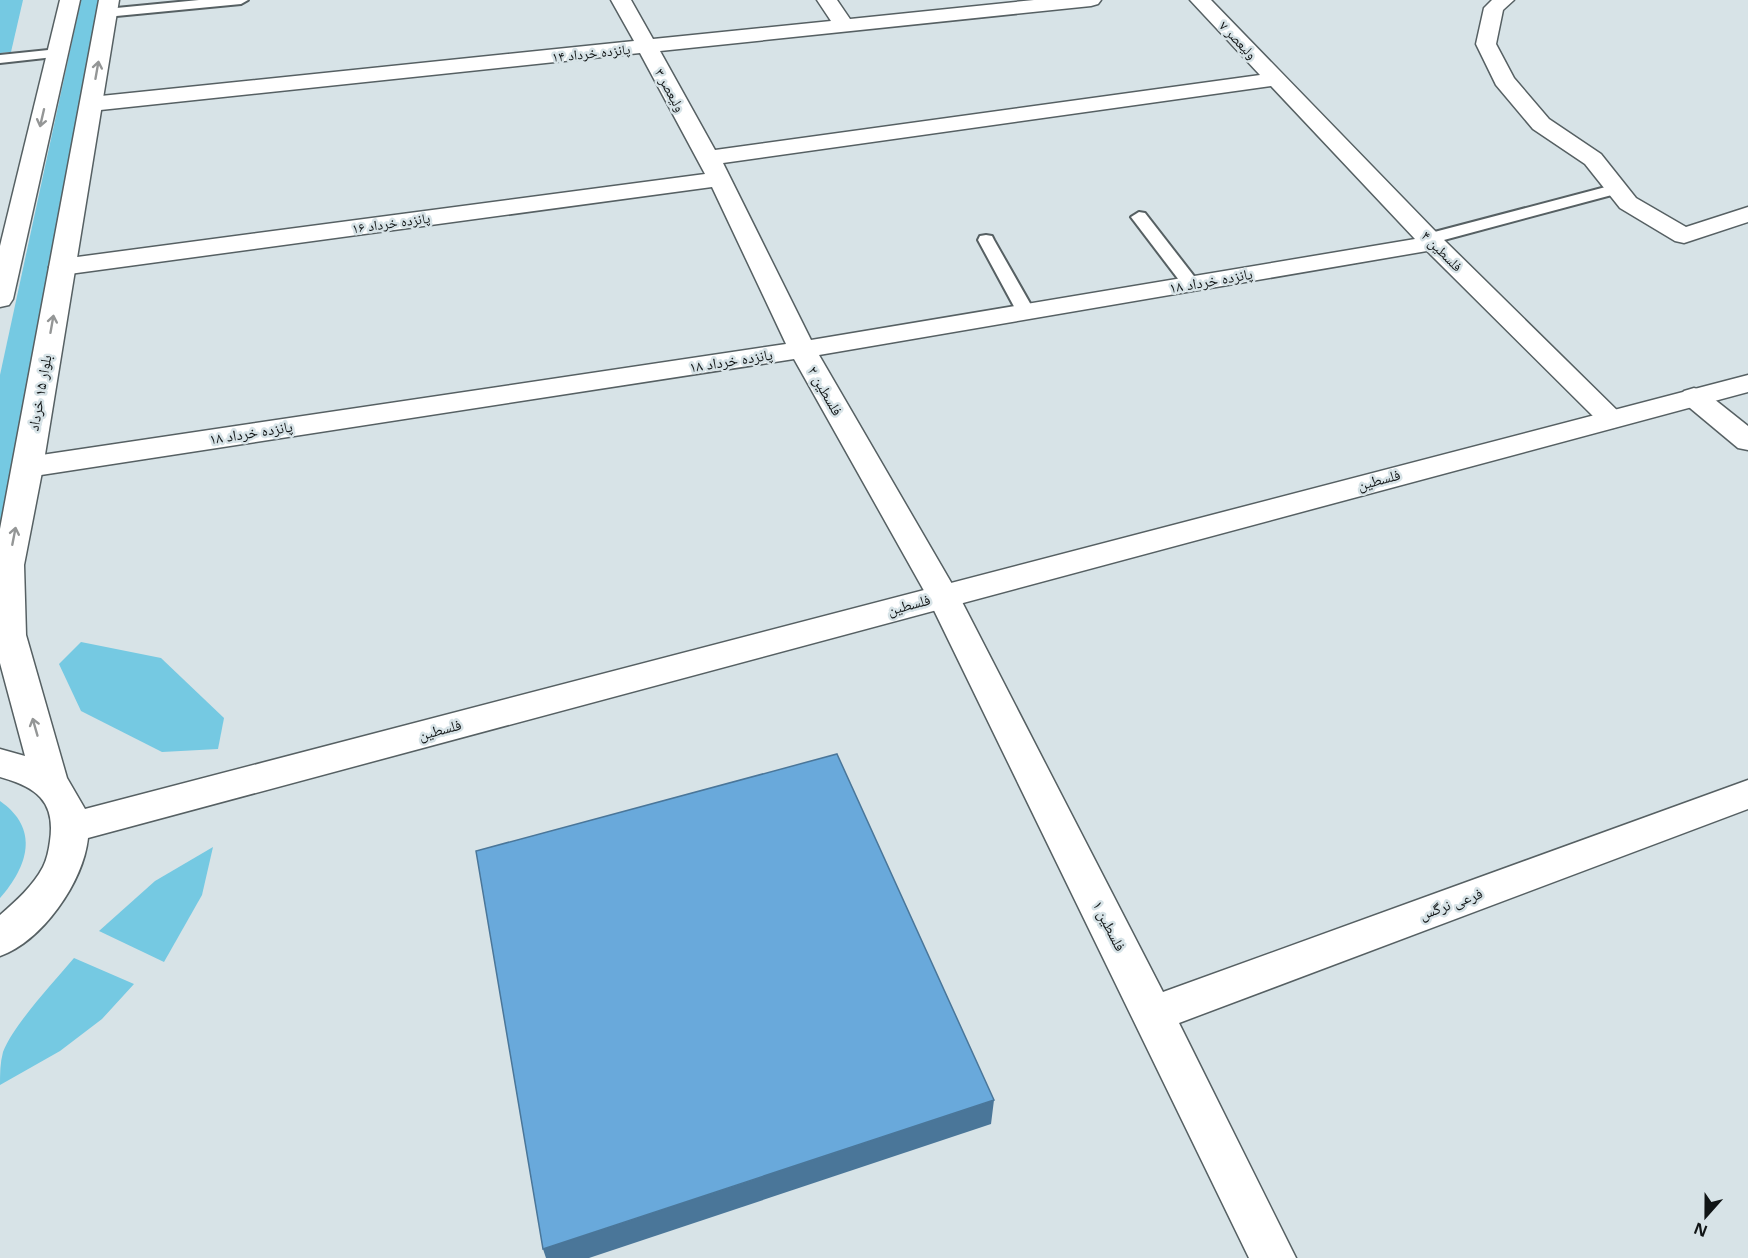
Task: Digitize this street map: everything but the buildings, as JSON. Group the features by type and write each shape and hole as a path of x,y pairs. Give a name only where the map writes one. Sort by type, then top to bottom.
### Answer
{"street":[{"path":"0,299 8,232 58,53 70,0"},
{"name":"ولیعصر ۳","path":"621,0 714,168"},
{"path":"827,0 844,26"},
{"name":"پانزده خرداد ۱۴","path":"90,104 1091,0"},
{"name":"ولیعصر ۷","path":"1200,0 1277,79"},
{"path":"1504,0 1494,8 1486,44 1504,80 1541,124 1593,159 1628,203 1684,236 1748,214"},
{"name":"بلوار ۱۵ خرداد","path":"51,784 9,635 8,565 28,467 108,7"},
{"name":"پانزده خرداد ۱۶","path":"62,267 714,168 1277,79"},
{"name":"فلسطین ۴","path":"1277,79 1431,241 1612,418"},
{"name":"فلسطین ۲","path":"714,168 802,350 943,596"},
{"name":"پانزده خرداد ۱۸","path":"28,467 802,350 1431,241"},
{"name":"فلسطین","path":"71,828 1748,383"},
{"path":"1694,397 1748,441"},
{"name":"فلسطین ۱","path":"943,596 1273,1258"},
{"path":"0,763 28,770 51,784 66,803 71,828 66,855 53,885 30,914 0,939"},
{"name":"فرعی نرگس","path":"1153,1014 1748,794"}],"lane":[{"path":"108,7 241,0"},
{"path":"0,59 58,53"},
{"path":"1431,241 1617,189"},
{"path":"1139,217 1191,284"},
{"path":"986,240 1026,312"}],"shaded area":[{"path":"0,0 23,0 11,52 0,53"},
{"path":"81,0 99,0 0,549 0,375"},
{"path":"81,642 161,658 224,718 218,749 162,752 81,711 59,664"},
{"path":"0,801 13,812 21,823 26,848 17,873 0,898"},
{"path":"213,847 202,895 164,962 99,931 155,881"},
{"path":"74,958 134,984 102,1019 60,1051 0,1085 2,1056 8,1041 35,1004"}]}
